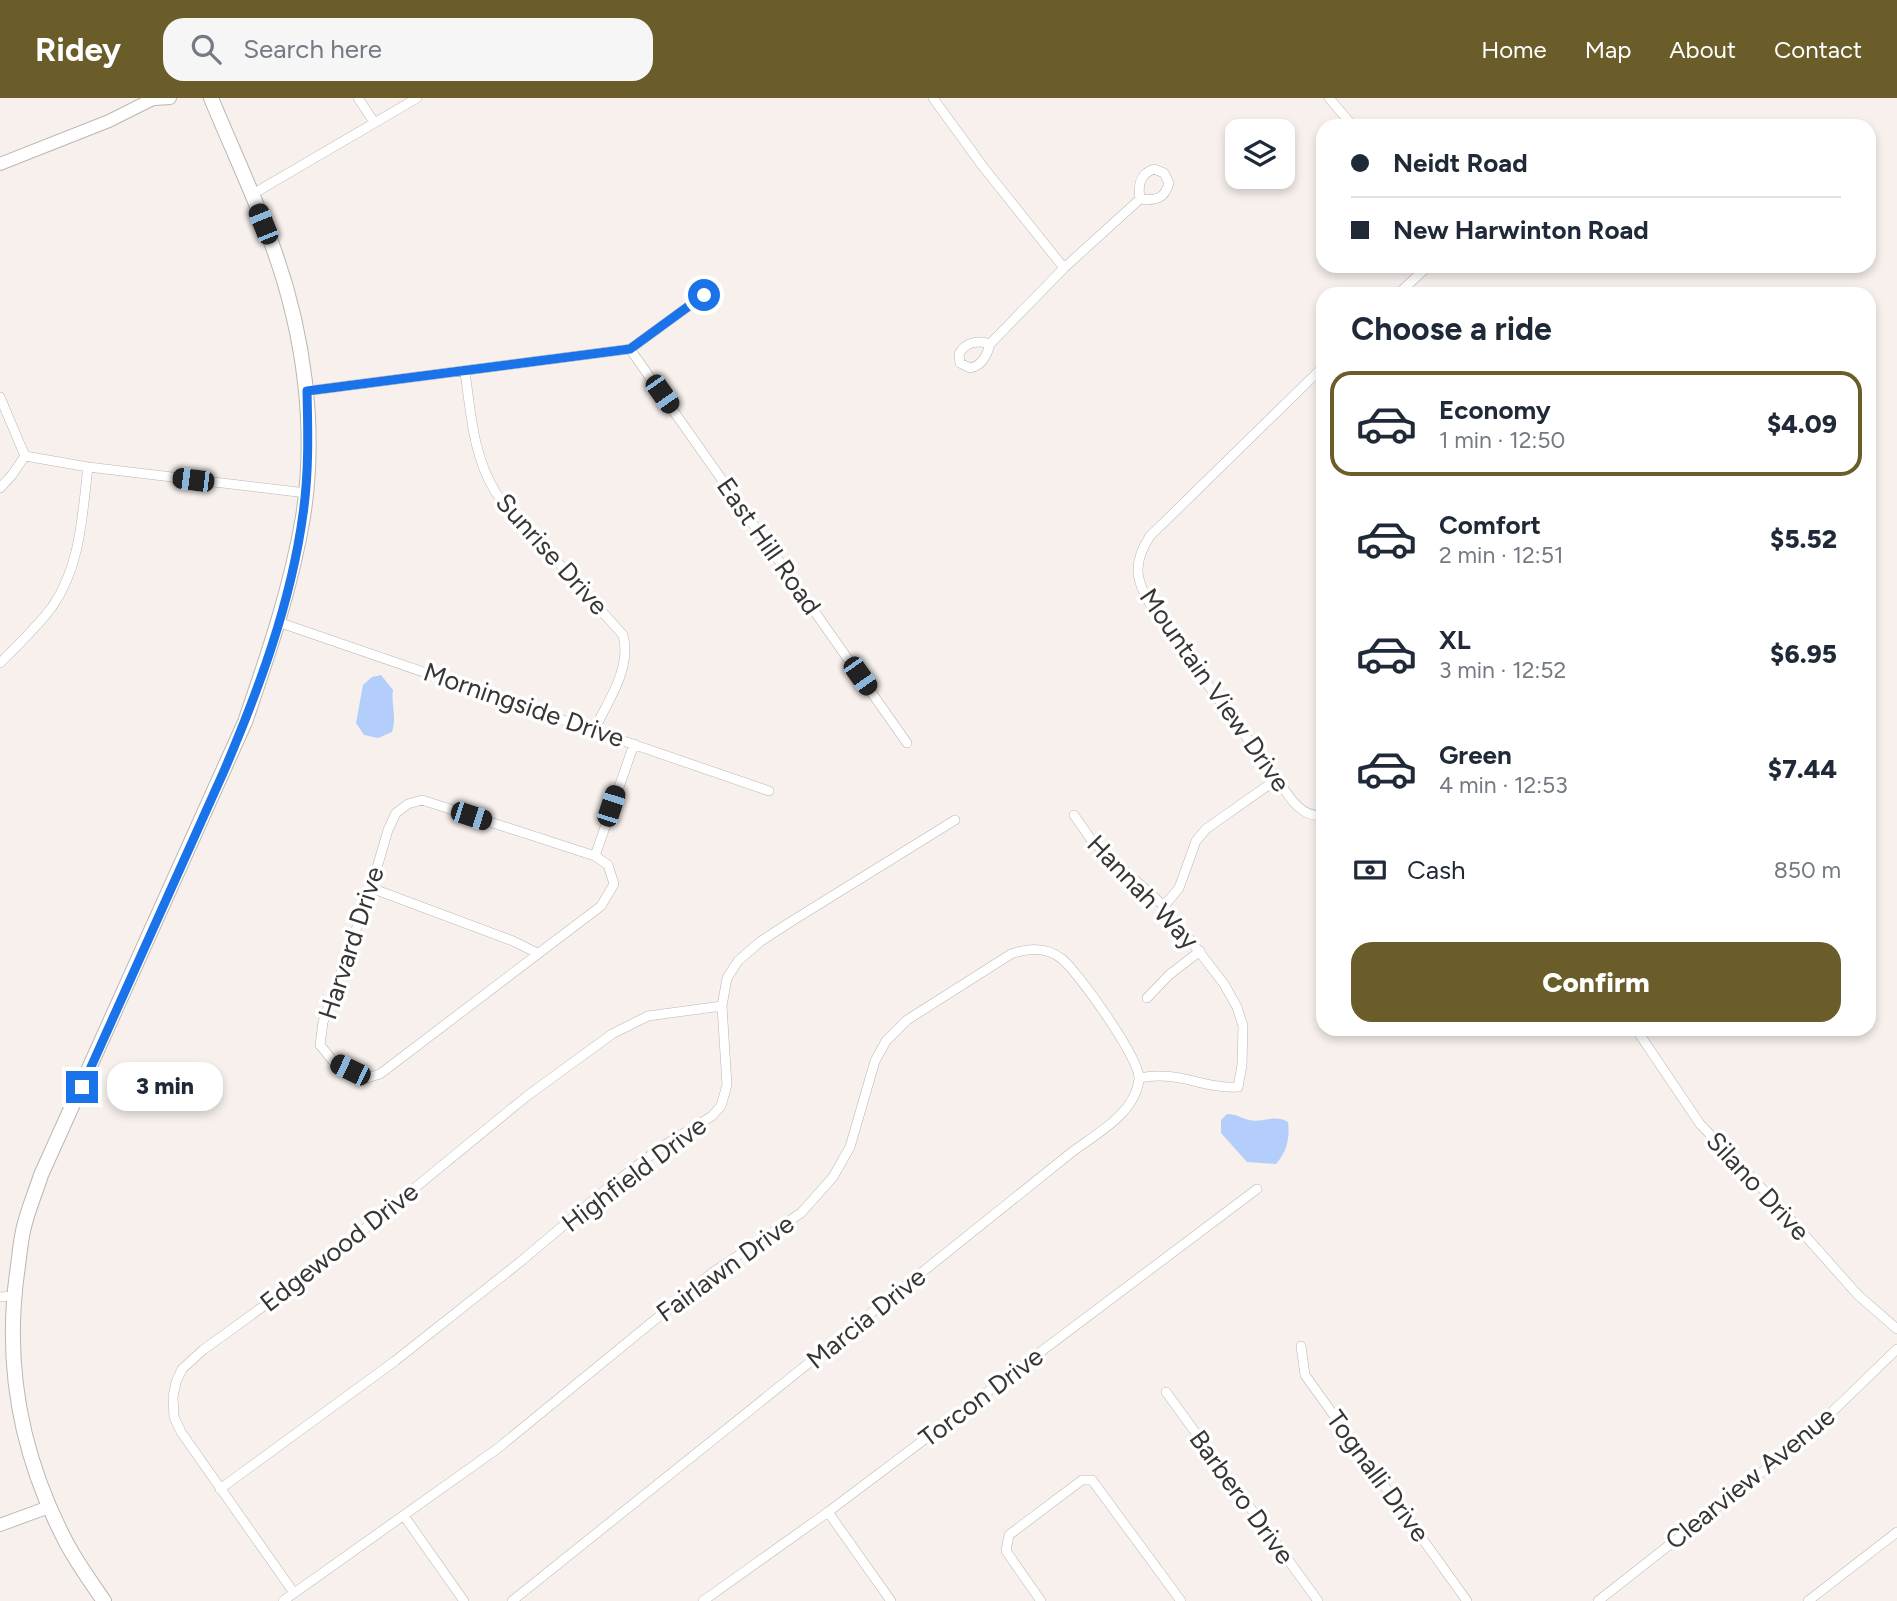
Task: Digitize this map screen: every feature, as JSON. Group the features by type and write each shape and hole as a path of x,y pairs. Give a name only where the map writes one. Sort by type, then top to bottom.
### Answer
{"main road":[{"path":"0,164 109,121 155,98 170,98"},
{"path":"104,1601 68,1545 49,1507 24,1437 7,1296 23,1231 41,1175 245,722 292,573 306,493 307,391 290,304 274,251 211,98"},
{"path":"0,1525 49,1507"}],"street":[{"path":"358,98 374,122"},
{"path":"251,195 417,98"},
{"path":"933,98 984,169 1064,268"},
{"path":"1328,98 1347,119"},
{"path":"990,344 1064,268 1140,199"},
{"path":"1406,287 1420,273"},
{"path":"307,391 630,349 704,295"},
{"name":"East Hill Road","path":"630,349 907,743"},
{"name":"Sunrise Drive","path":"465,372 477,454 486,477 496,493 623,635 627,650 621,674 594,730"},
{"name":"Mountain View Drive","path":"1316,374 1150,536 1140,552 1137,566 1139,582 1154,611 1297,806 1307,813 1316,815"},
{"path":"0,397 25,456"},
{"path":"25,456 88,467 306,493"},
{"path":"0,488 25,456"},
{"path":"0,663 37,624 62,590 79,540 88,467"},
{"name":"Morningside Drive","path":"278,622 769,791"},
{"path":"595,856 634,744"},
{"path":"1164,906 1179,888 1196,841 1206,829 1277,779"},
{"name":"Harvard Drive","path":"422,800 595,856 608,865 614,884 601,906 380,1074 366,1078 333,1061 320,1045 323,1022 371,888 388,830 396,814 408,804 422,800"},
{"name":"Hannah Way","path":"1074,815 1100,849 1164,906 1200,951 1237,1007 1243,1026 1242,1065 1238,1087 1222,1088 1176,1075 1158,1074 1139,1078"},
{"name":"Highfield Drive","path":"220,1489 395,1361 520,1262 609,1186 663,1146 712,1116 720,1107 727,1085 722,1006 727,978 738,961 749,950 792,921 955,820"},
{"path":"371,888 513,941 537,953"},
{"name":"Fairlawn Drive","path":"283,1601 497,1449 712,1273 801,1213 833,1177 850,1147 875,1061 886,1041 907,1020 1004,958 1028,949 1051,953 1061,958 1121,1035 1133,1058 1139,1078"},
{"path":"1147,998 1169,975 1200,951"},
{"name":"Edgewood Drive","path":"294,1593 181,1432 174,1417 173,1397 182,1369 203,1350 323,1263 527,1096 612,1034 648,1016 722,1006"},
{"name":"Silano Drive","path":"1641,1036 1700,1124 1776,1203 1858,1295 1897,1329"},
{"name":"Marcia Drive","path":"512,1601 1121,1114 1133,1095 1139,1078"},
{"name":"Torcon Drive","path":"703,1601 828,1512 1257,1189"},
{"name":"Tognalli Drive","path":"1301,1346 1305,1375 1467,1601"},
{"name":"Clearview Avenue","path":"1598,1601 1804,1438 1897,1349"},
{"name":"Barbero Drive","path":"1166,1392 1318,1601"},
{"path":"1041,1601 1006,1551 1009,1535 1082,1480 1092,1480 1181,1601"},
{"path":"828,1512 891,1601"},
{"path":"404,1516 464,1601"},
{"path":"1808,1601 1897,1532"}],"water":[{"path":"381,675 393,690 394,721 392,732 378,738 364,735 356,723 363,685 372,677"},
{"path":"1227,1114 1249,1120 1278,1119 1288,1122 1287,1144 1276,1164 1247,1162 1221,1133 1221,1120"}],"route":[{"path":"82,1087 224,771 245,722 271,648 292,573 303,517 308,450 307,391 630,349 704,295"}]}
